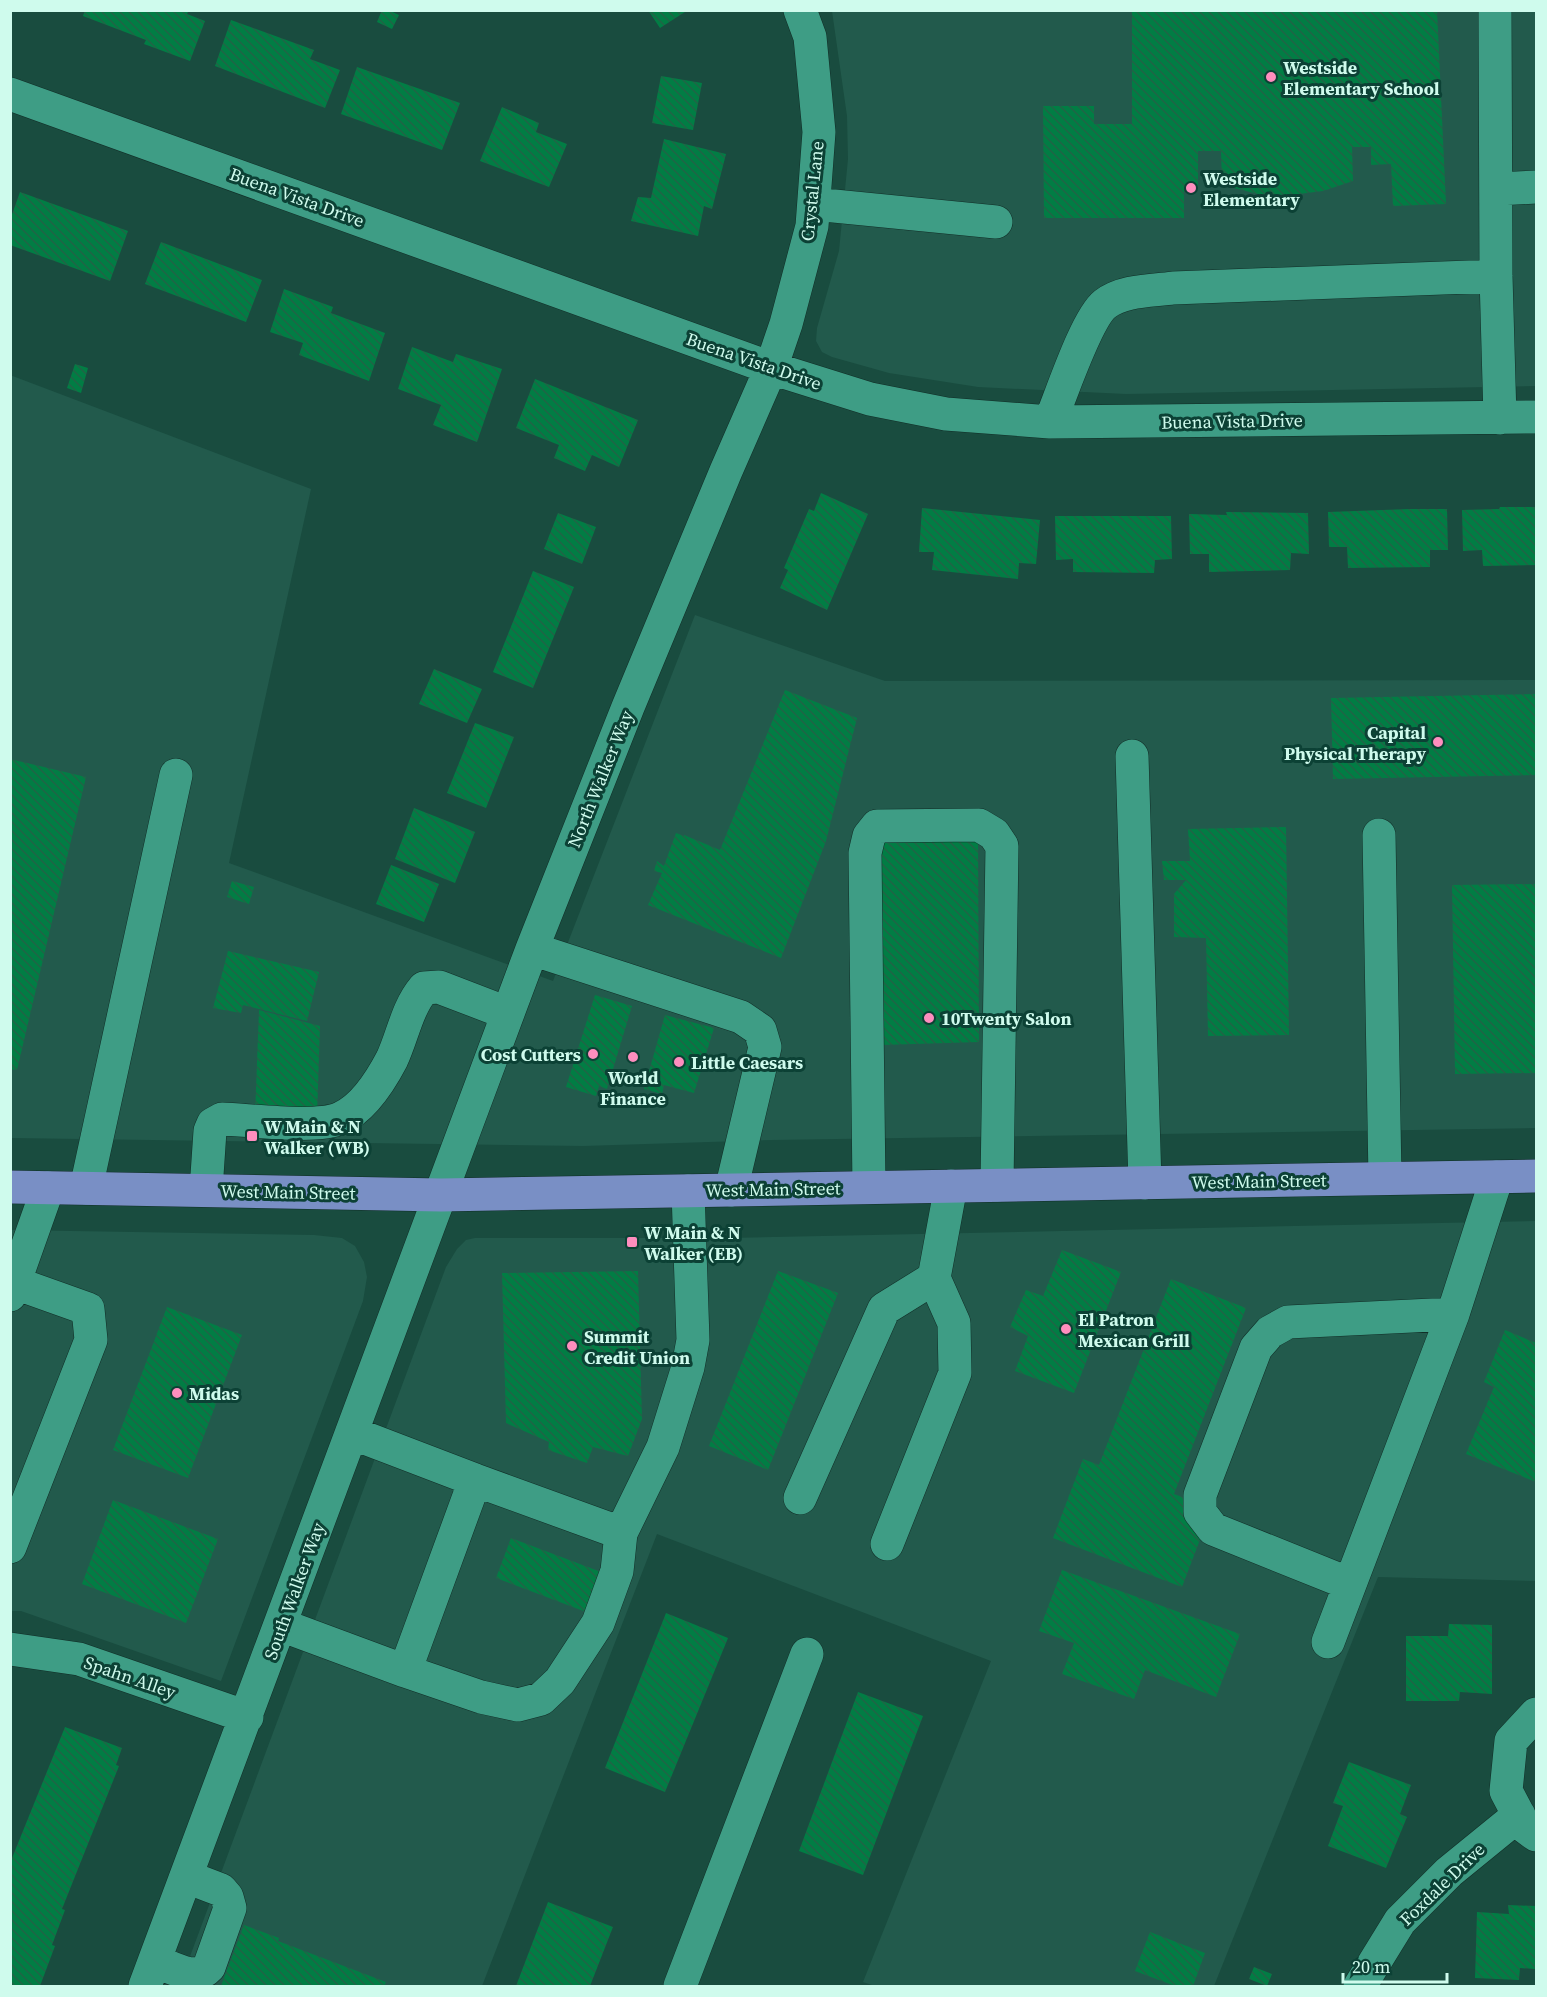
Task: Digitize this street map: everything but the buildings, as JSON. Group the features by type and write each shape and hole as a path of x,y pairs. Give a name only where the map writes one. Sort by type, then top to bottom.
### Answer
{"main road":[{"name":"West Main Street","path":"10,1187 441,1195 1536,1176"}],"street":[{"name":"Crystal Lane","path":"771,368 786,324 812,226 814,204 819,132 810,37 800,10"},
{"path":"1495,10 1496,276 1500,418"},
{"name":"Buena Vista Drive","path":"10,94 771,368 870,399 946,414 1050,422 1536,417"},
{"path":"1497,189 1536,187"},
{"path":"814,204 996,222"},
{"path":"1050,422 1090,322 1105,304 1125,294 1173,288 1496,276"},
{"name":"North Walker Way","path":"441,1195 507,1013 632,696 771,368"},
{"path":"1132,756 1145,1183"},
{"path":"86,1188 176,775"},
{"path":"869,1187 865,853 869,836 877,826 979,825 993,834 1002,846 997,1185"},
{"path":"1379,835 1384,1179"},
{"path":"532,949 741,1017 760,1030 765,1047 731,1190"},
{"path":"206,1190 210,1131 213,1124 222,1119 322,1124 343,1117 357,1107 376,1086 392,1059 414,1000 424,988 439,987 507,1013"},
{"path":"1328,1642 1453,1314 1497,1177"},
{"path":"887,1544 956,1373 954,1323 934,1278 951,1186"},
{"path":"10,1547 91,1341 88,1309 13,1289 48,1188"},
{"path":"281,1625 481,1697 518,1705 541,1699 560,1681 597,1623 617,1571 621,1533 663,1447 688,1367 693,1340 688,1191"},
{"name":"South Walker Way","path":"150,1974 441,1195"},
{"path":"800,1498 884,1310 934,1278"},
{"path":"1350,1584 1213,1528 1200,1512 1200,1494 1256,1348 1269,1332 1288,1322 1453,1314"},
{"path":"352,1433 621,1533"},
{"path":"405,1671 476,1480"},
{"name":"Spahn Alley","path":"10,1649 79,1659 247,1717"},
{"path":"680,1986 807,1654"},
{"path":"1528,1825 1506,1791 1511,1741 1536,1714"},
{"name":"Foxdale Drive","path":"1360,1986 1400,1921 1449,1872 1528,1825"},
{"path":"150,1974 204,1974 209,1967 230,1908 227,1897 221,1890 187,1877"}],"shaded area":[{"name":"Westside Elementary","path":"832,11 1536,11 1536,386 1126,394 978,387 889,373 822,352 816,341 817,328 839,251 848,159 847,116"},
{"path":"10,375 311,489 229,863 553,981 695,615 885,681 1536,680 1536,1128 772,1140 583,1146 11,1138"},
{"path":"1536,1221 1536,1581 1378,1577 1214,1986 875,1986 863,1982 991,1661 657,1534 482,1986 179,1986 446,1267 457,1249 466,1240 475,1238 731,1238"},
{"path":"11,1230 314,1235 342,1238 355,1246 364,1262 367,1277 363,1301 221,1681 21,1611 11,1611"}],"place":[{"name":"Westside Elementary School","path":"1271,77"},
{"name":"Westside Elementary","path":"1191,188"},
{"name":"Capital Physical Therapy","path":"1438,742"},
{"name":"10Twenty Salon","path":"929,1018"},
{"name":"Cost Cutters","path":"593,1054"},
{"name":"World Finance","path":"633,1057"},
{"name":"Little Caesars","path":"679,1062"},
{"name":"W Main & N Walker (WB)","path":"252,1136"},
{"name":"W Main & N Walker (EB)","path":"632,1242"},
{"name":"El Patron Mexican Grill","path":"1066,1329"},
{"name":"Summit Credit Union","path":"572,1346"},
{"name":"Midas","path":"177,1393"}]}
